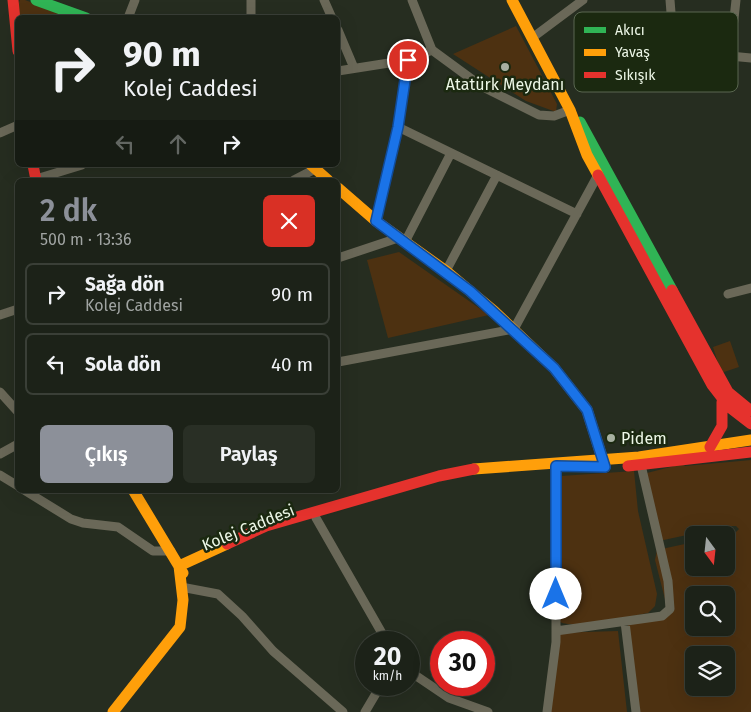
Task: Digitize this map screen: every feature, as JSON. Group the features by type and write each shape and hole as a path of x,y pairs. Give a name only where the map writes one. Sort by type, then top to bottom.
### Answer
{"street":[{"path":"13,0 15,20"},
{"path":"36,0 78,15"},
{"path":"129,15 135,0"},
{"path":"251,0 251,15"},
{"path":"324,0 331,15"},
{"path":"412,0 432,50 481,86 539,115 554,116 570,110"},
{"path":"512,0 570,110 587,155 722,402 741,419 751,424"},
{"path":"532,38 583,0"},
{"path":"340,35 354,68"},
{"path":"340,71 408,60 432,50"},
{"path":"738,57 751,58"},
{"path":"376,221 398,127 408,60"},
{"path":"570,110 584,127 728,392 751,411"},
{"path":"0,133 15,126"},
{"path":"398,127 577,214"},
{"path":"340,257 402,240 451,153"},
{"path":"514,328 604,164"},
{"path":"39,178 75,167"},
{"path":"297,178 313,167"},
{"path":"315,167 326,178"},
{"path":"446,271 497,175"},
{"path":"340,190 376,221 446,271 514,328 554,368 578,396 587,410 604,463"},
{"path":"728,294 751,288"},
{"path":"0,315 15,310"},
{"path":"340,362 514,328"},
{"path":"0,392 15,409"},
{"path":"710,447 720,436 724,419 722,402"},
{"path":"604,463 751,440"},
{"path":"0,454 15,446"},
{"path":"604,463 641,465 751,452"},
{"name":"Kolej Caddesi","path":"181,569 272,532 448,478 479,472 604,463"},
{"name":"Kolej Caddesi","path":"181,569 266,526 439,476 480,468 604,463"},
{"path":"556,631 662,616 670,609 668,580 641,465"},
{"path":"547,712 556,631 556,466"},
{"path":"0,475 15,484"},
{"path":"29,493 70,519 83,523 118,527 153,551 171,551"},
{"path":"113,712 180,627 183,600 184,588 181,569 135,493"},
{"path":"316,518 381,631"},
{"path":"118,712 188,624 190,599 184,588"},
{"path":"184,588 218,594 242,616 273,651 343,712"},
{"path":"625,622 636,712"},
{"path":"420,678 449,698 488,712"},
{"path":"365,712 374,696"}],"shaded area":[{"path":"20,0 25,0 65,15 20,15 18,4"},
{"path":"516,26 557,104 556,112 526,101 453,54"},
{"path":"399,252 489,315 388,338 367,260"},
{"path":"730,341 739,367 721,373 713,347"},
{"path":"751,460 751,712 639,712 628,625 660,619 667,607 655,560 657,550 685,544 685,576 735,576 735,533 739,529 736,526 685,526 685,535 659,541 643,474 682,464 685,466"},
{"path":"634,471 638,511 657,594 655,606 648,613 602,622 566,624 558,621 561,476"},
{"path":"618,631 627,712 545,712 554,659 552,633"}],"traffic: fast":[{"path":"36,0 78,15"},
{"path":"580,122 672,290"}],"traffic: slow":[{"path":"512,0 570,110 587,155 598,175"},
{"path":"313,167 326,178"},
{"path":"340,190 376,221 446,271 494,311 554,368 587,410 605,467"},
{"path":"474,469 639,457 751,440"},
{"path":"135,493 183,573"},
{"path":"113,712 180,627 183,600 179,566 227,544"}],"traffic: jam":[{"path":"13,0 15,20"},
{"path":"33,167 36,178"},
{"path":"598,175 712,385 729,407 751,424"},
{"path":"672,290 728,392 751,411"},
{"path":"710,447 722,426 722,402"},
{"path":"628,466 751,452"},
{"path":"227,544 266,526 439,476 474,469"}],"place":[{"name":"Atatürk Meydanı","path":"505,67"},
{"name":"Pidem","path":"611,438"}],"route":[{"path":"408,60 398,127 376,221 446,271 514,328 554,368 578,396 587,410 605,467 556,466 556,594"}]}
